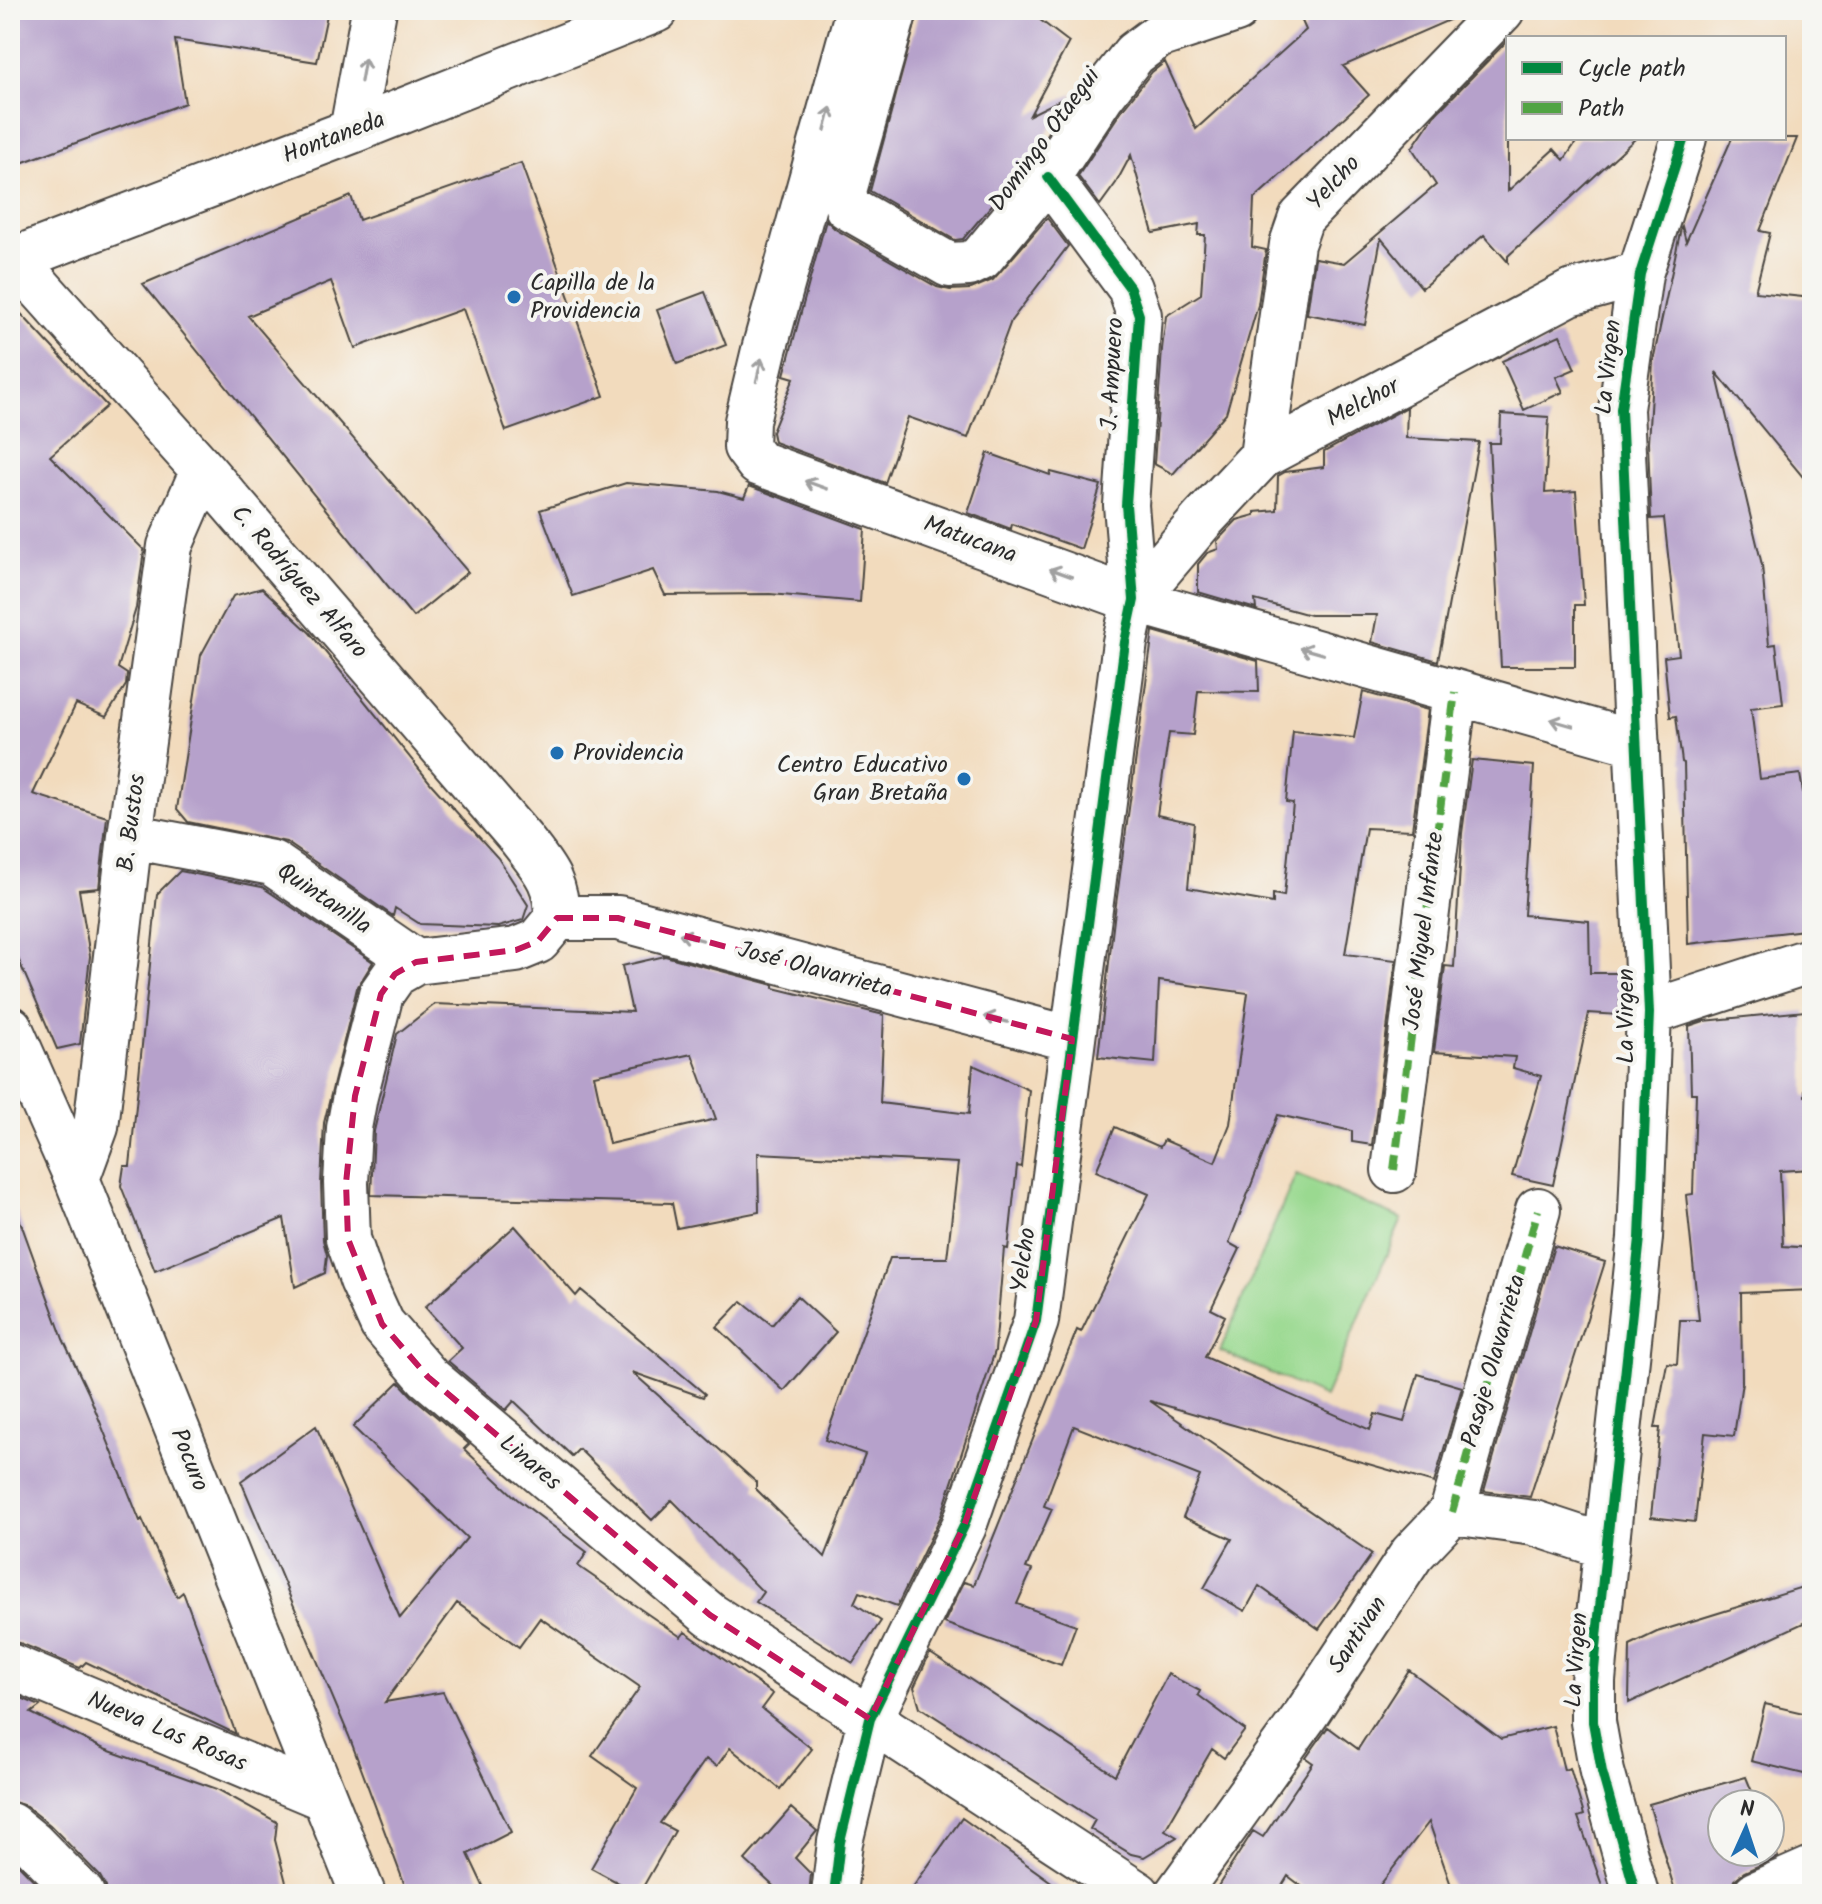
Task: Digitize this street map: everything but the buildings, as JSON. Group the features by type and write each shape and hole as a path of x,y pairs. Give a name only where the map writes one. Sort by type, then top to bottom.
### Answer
{"street":[{"path":"352,131 374,10"},
{"name":"Hontaneda","path":"13,261 656,10"},
{"name":"Matucana","path":"858,10 747,421 746,447 758,463 1134,600 1637,744"},
{"name":"Domingo Otaegui","path":"895,10 844,191 847,207 949,265 969,264 981,258 1048,177 1102,95 1134,54 1158,36 1236,10"},
{"name":"Yelcho","path":"1262,456 1292,244 1301,218 1502,10"},
{"name":"La Virgen","path":"1636,1894 1602,1772 1593,1722 1594,1668 1640,1238 1649,1013 1621,409 1640,274 1683,140"},
{"name":"J. Ampuero","path":"1048,177 1130,288 1139,315 1126,505 1134,600"},
{"name":"C. Rodríguez Alfaro","path":"13,261 203,470 521,839 547,873 557,896 557,918"},
{"name":"Melchor","path":"1134,600 1262,456 1570,293 1640,274"},
{"name":"B. Bustos","path":"77,1179 96,1127 130,836 170,546 203,470"},
{"name":"Yelcho","path":"834,1894 840,1842 870,1719 964,1526 1036,1321 1125,642 1134,600"},
{"name":"José Miguel Infante","path":"1394,1170 1455,692"},
{"name":"Quintanilla","path":"130,836 272,863 416,962"},
{"path":"416,962 516,950 538,941 557,918"},
{"name":"José Olavarrieta","path":"557,918 618,918 1072,1039"},
{"path":"1649,1013 1812,960"},
{"name":"Linares","path":"416,962 395,974 381,994 349,1128 346,1183 348,1239 382,1324 428,1377 710,1615 1138,1894"},
{"name":"Pocuro","path":"10,1028 77,1179 363,1894"},
{"name":"Pasaje Olavarrieta","path":"1452,1512 1538,1210"},
{"path":"1452,1512 1534,1523 1607,1547"},
{"name":"Santivan","path":"1177,1894 1307,1713 1412,1554 1452,1512"},
{"name":"Nueva Las Rosas","path":"10,1666 324,1798"},
{"path":"10,1825 82,1894"},
{"path":"1755,1894 1812,1869"}],"highlighted area":[{"path":"557,918 618,918 1072,1039 1036,1321 964,1526 870,1719 710,1615 428,1377 382,1324 348,1239 346,1183 355,1096 381,994 395,974 416,962 516,950 538,941"}],"green space":[{"path":"1296,1174 1402,1219 1325,1397 1220,1351"}],"marked path":[{"path":"1394,1170 1455,692"},
{"path":"1452,1512 1538,1210"}],"cycle path":[{"path":"1636,1894 1602,1772 1593,1722 1599,1616 1640,1238 1649,1013 1621,409 1640,274 1683,140"},
{"path":"834,1894 840,1842 870,1719 964,1526 1036,1321 1125,642 1134,600 1126,505 1139,315 1130,288 1048,177"}],"place":[{"name":"Capilla de la Providencia","path":"514,297"},
{"name":"Providencia","path":"557,753"},
{"name":"Centro Educativo Gran Bretaña","path":"964,779"}]}
